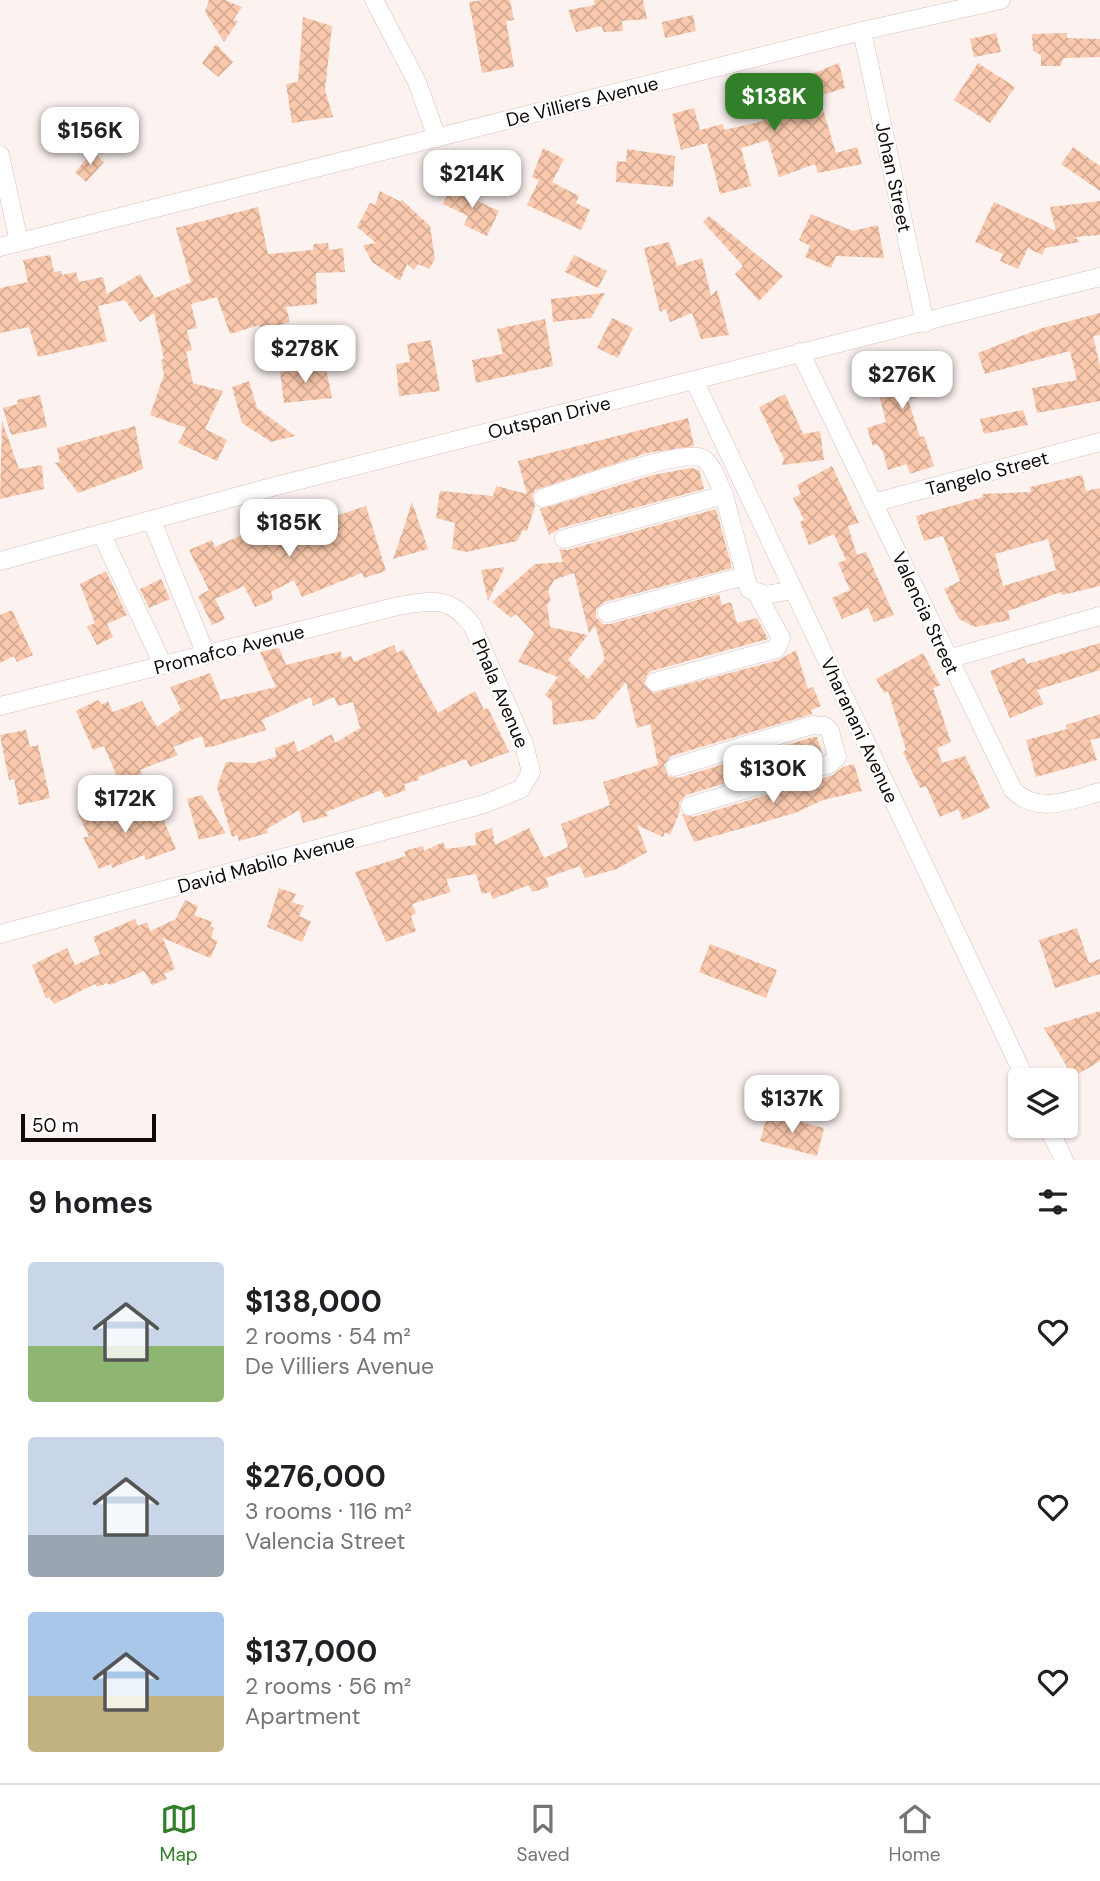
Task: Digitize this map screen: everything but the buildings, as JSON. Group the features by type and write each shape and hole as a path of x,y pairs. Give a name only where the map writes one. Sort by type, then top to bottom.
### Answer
{"street":[{"path":"374,0 417,82 437,138"},
{"name":"De Villiers Avenue","path":"0,247 862,31 1001,0"},
{"name":"Johan Street","path":"862,31 925,323"},
{"path":"0,155 19,242"},
{"name":"Outspan Drive","path":"0,561 102,536 272,487 1100,277"},
{"name":"Valencia Street","path":"800,352 1005,777 1019,796 1028,803 1046,805 1100,792"},
{"name":"Vharanani Avenue","path":"694,380 1020,1068"},
{"name":"Tangelo Street","path":"873,503 1100,442"},
{"path":"543,498 664,460 699,456 706,460 724,495 749,589 757,594 781,638 776,649 654,681"},
{"path":"564,540 724,495"},
{"path":"152,521 175,584 206,654"},
{"path":"102,536 163,665"},
{"path":"607,613 744,576"},
{"path":"757,594 794,590"},
{"name":"Promafco Avenue","path":"0,706 398,606 435,601 459,609"},
{"name":"Phala Avenue","path":"459,609 472,625 524,744 531,772 527,782"},
{"path":"948,659 1100,616"},
{"path":"675,767 812,725 828,728 836,748 836,760 830,764 690,806"},
{"path":"836,748 862,737"},
{"name":"David Mabilo Avenue","path":"0,934 484,804 510,796 527,782"},
{"path":"1053,1138 1064,1160"}]}
